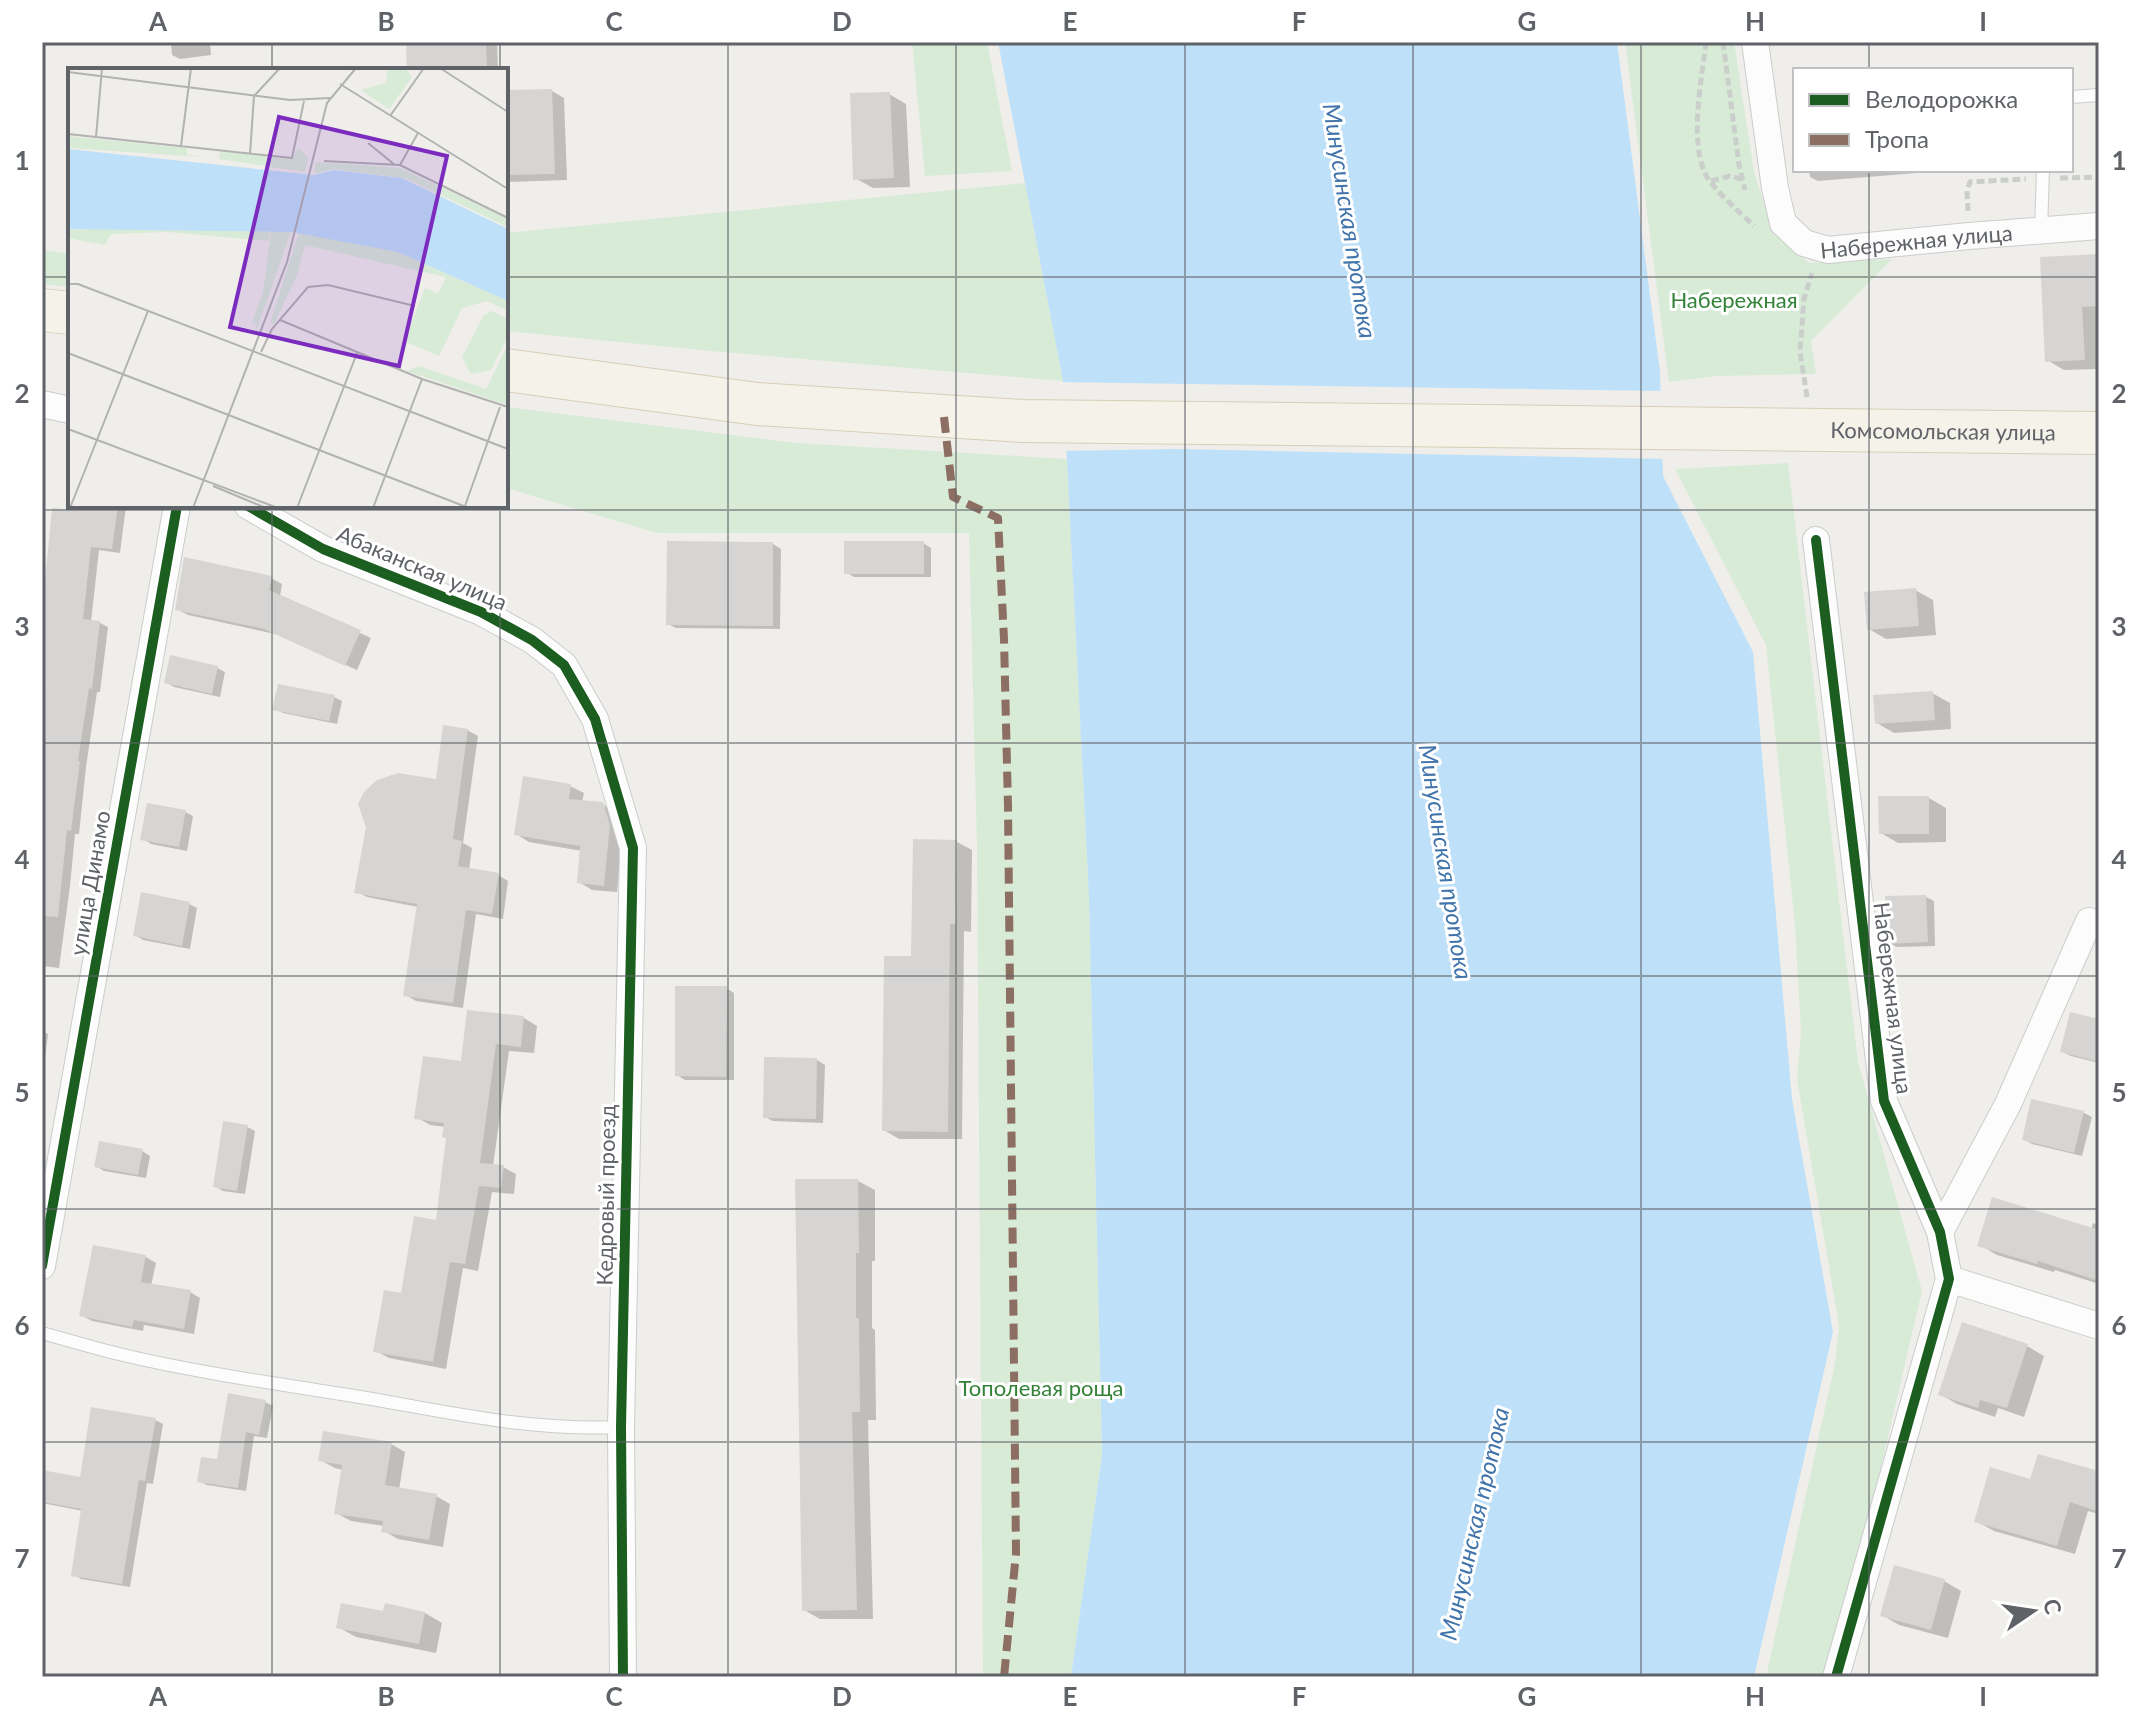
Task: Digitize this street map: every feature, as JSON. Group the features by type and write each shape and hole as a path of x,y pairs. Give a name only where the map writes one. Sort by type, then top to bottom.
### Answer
{"main road":[{"path":"42,310 68,313"},
{"name":"Комсомольская улица","path":"508,370 757,404 1023,421 1797,415 2099,433"}],"street":[{"name":"Набережная улица","path":"1755,42 1775,188 1783,223 1804,243 1828,250 2099,226"},
{"path":"42,404 68,410"},
{"name":"улица Динамо","path":"42,1266 177,508"},
{"name":"Абаканская улица","path":"251,508 323,549 481,612 532,640 564,665 595,719"},
{"name":"Набережная улица","path":"1816,540 1884,1101 1940,1232 1949,1279 1836,1677"},
{"name":"Кедровый проезд","path":"595,719 633,848 621,1427 623,1677"},
{"path":"1940,1232 2008,1104 2089,921"},
{"path":"1949,1279 2099,1326"}],"lane":[{"path":"2073,97 2099,95"},
{"path":"2041,230 2043,172"},
{"path":"42,1333 120,1354 455,1415 581,1429 621,1427"}],"path":[{"path":"1706,42 1698,141 1702,162 1708,178 1764,235"},
{"path":"1711,181 1730,176 1741,179"},
{"path":"1797,415 1804,299 1813,272"}],"green space":[{"path":"912,42 987,42 1012,171 925,176"},
{"name":"Набережная","path":"1625,42 1734,42 1754,172 1773,232 1809,263 1892,259 1811,341 1816,374 1716,376 1669,382"},
{"path":"1025,183 1063,381 508,331 508,233"},
{"path":"42,250 68,254 68,287 42,284"},
{"name":"Тополевая роща","path":"508,407 796,443 1067,459 1089,898 1102,1455 1071,1677 983,1677 977,848 969,533 657,533 508,489"},
{"path":"1788,463 1858,1062 1922,1291 1832,1677 1766,1677 1835,1363 1839,1326 1797,1079 1801,1032 1795,925 1766,645 1675,469"}],"water":[{"name":"Минусинская протока","path":"998,42 1617,42 1660,372 1663,476 1753,652 1792,1099 1833,1332 1754,1677 1071,1677 1102,1455 1089,898 1063,381"}],"pier":[{"path":"1059,382 1664,391 1667,459 1175,449 1063,451"}],"building":[{"path":"406,42 486,42 487,68 407,68"},
{"path":"552,89 555,174 508,175 508,90"},
{"path":"890,92 894,178 853,180 850,93"},
{"path":"2099,254 2099,306 2082,307 2085,360 2045,362 2040,257"},
{"path":"52,508 118,508 112,549 91,547 83,619 100,621 92,689 89,688 78,761 71,831 67,830 58,917 42,916 42,707 46,683 42,682 42,613"},
{"path":"667,541 773,542 773,626 666,625"},
{"path":"844,541 924,541 924,574 844,574"},
{"path":"184,557 272,576 269,590 361,630 345,666 264,629 175,610"},
{"path":"1916,588 1919,626 1867,630 1864,592"},
{"path":"170,655 218,666 212,694 164,683"},
{"path":"278,684 335,695 329,721 272,710"},
{"path":"1933,691 1935,720 1875,724 1873,695"},
{"path":"443,725 468,729 453,839 462,841 458,866 499,873 492,914 466,910 453,1003 403,996 417,904 354,893 366,827 358,804 364,792 377,780 398,773 436,779"},
{"path":"523,776 571,784 569,799 603,802 610,825 604,886 577,883 580,846 514,835"},
{"path":"1878,796 1929,796 1929,834 1879,834"},
{"path":"147,803 186,810 179,847 140,840"},
{"path":"913,839 957,840 956,924 950,924 948,1132 882,1131 884,956 911,956"},
{"path":"141,892 190,902 182,946 133,936"},
{"path":"1926,895 1928,942 1887,944 1885,896"},
{"path":"675,986 727,986 726,1077 675,1076"},
{"path":"467,1010 524,1016 521,1047 496,1044 480,1163 504,1165 501,1188 479,1186 465,1264 450,1262 433,1362 373,1352 384,1290 401,1293 414,1216 436,1220 446,1138 442,1137 444,1123 414,1119 423,1056 461,1061"},
{"path":"2070,1012 2099,1019 2099,1062 2060,1052"},
{"path":"764,1057 817,1058 816,1119 763,1118"},
{"path":"2031,1099 2084,1111 2074,1153 2022,1140"},
{"path":"223,1121 248,1125 237,1191 213,1187"},
{"path":"99,1141 143,1149 138,1175 94,1167"},
{"path":"795,1179 858,1179 856,1318 859,1318 860,1412 852,1412 857,1610 802,1611"},
{"path":"1992,1197 2099,1230 2099,1281 2038,1261 2037,1264 1977,1246"},
{"path":"93,1245 146,1255 141,1282 191,1290 184,1329 134,1320 132,1327 79,1316"},
{"path":"1962,1322 2028,1344 2007,1408 1980,1400 1978,1408 1938,1395"},
{"path":"228,1393 266,1400 259,1435 246,1432 238,1488 197,1482 201,1457 217,1459"},
{"path":"91,1407 156,1418 145,1481 139,1480 122,1584 71,1576 81,1509 42,1502 42,1470 80,1477"},
{"path":"323,1431 392,1442 385,1485 437,1494 429,1540 381,1532 383,1521 334,1514 342,1465 318,1461"},
{"path":"2038,1454 2099,1471 2099,1512 2070,1502 2057,1546 1974,1522 1990,1467 2030,1479"},
{"path":"1894,1565 1945,1579 1931,1630 1880,1616"},
{"path":"341,1603 383,1611 385,1603 425,1612 419,1644 336,1628"}],"marked path":[{"path":"944,417 953,497 998,518 1004,639 1016,1553 1004,1677"}],"cycle path":[{"path":"42,1266 177,508"},
{"path":"251,508 323,549 481,612 532,640 564,665 595,719 633,848 621,1427 623,1677"},
{"path":"1816,540 1884,1101 1940,1232 1949,1279 1836,1677"}]}
